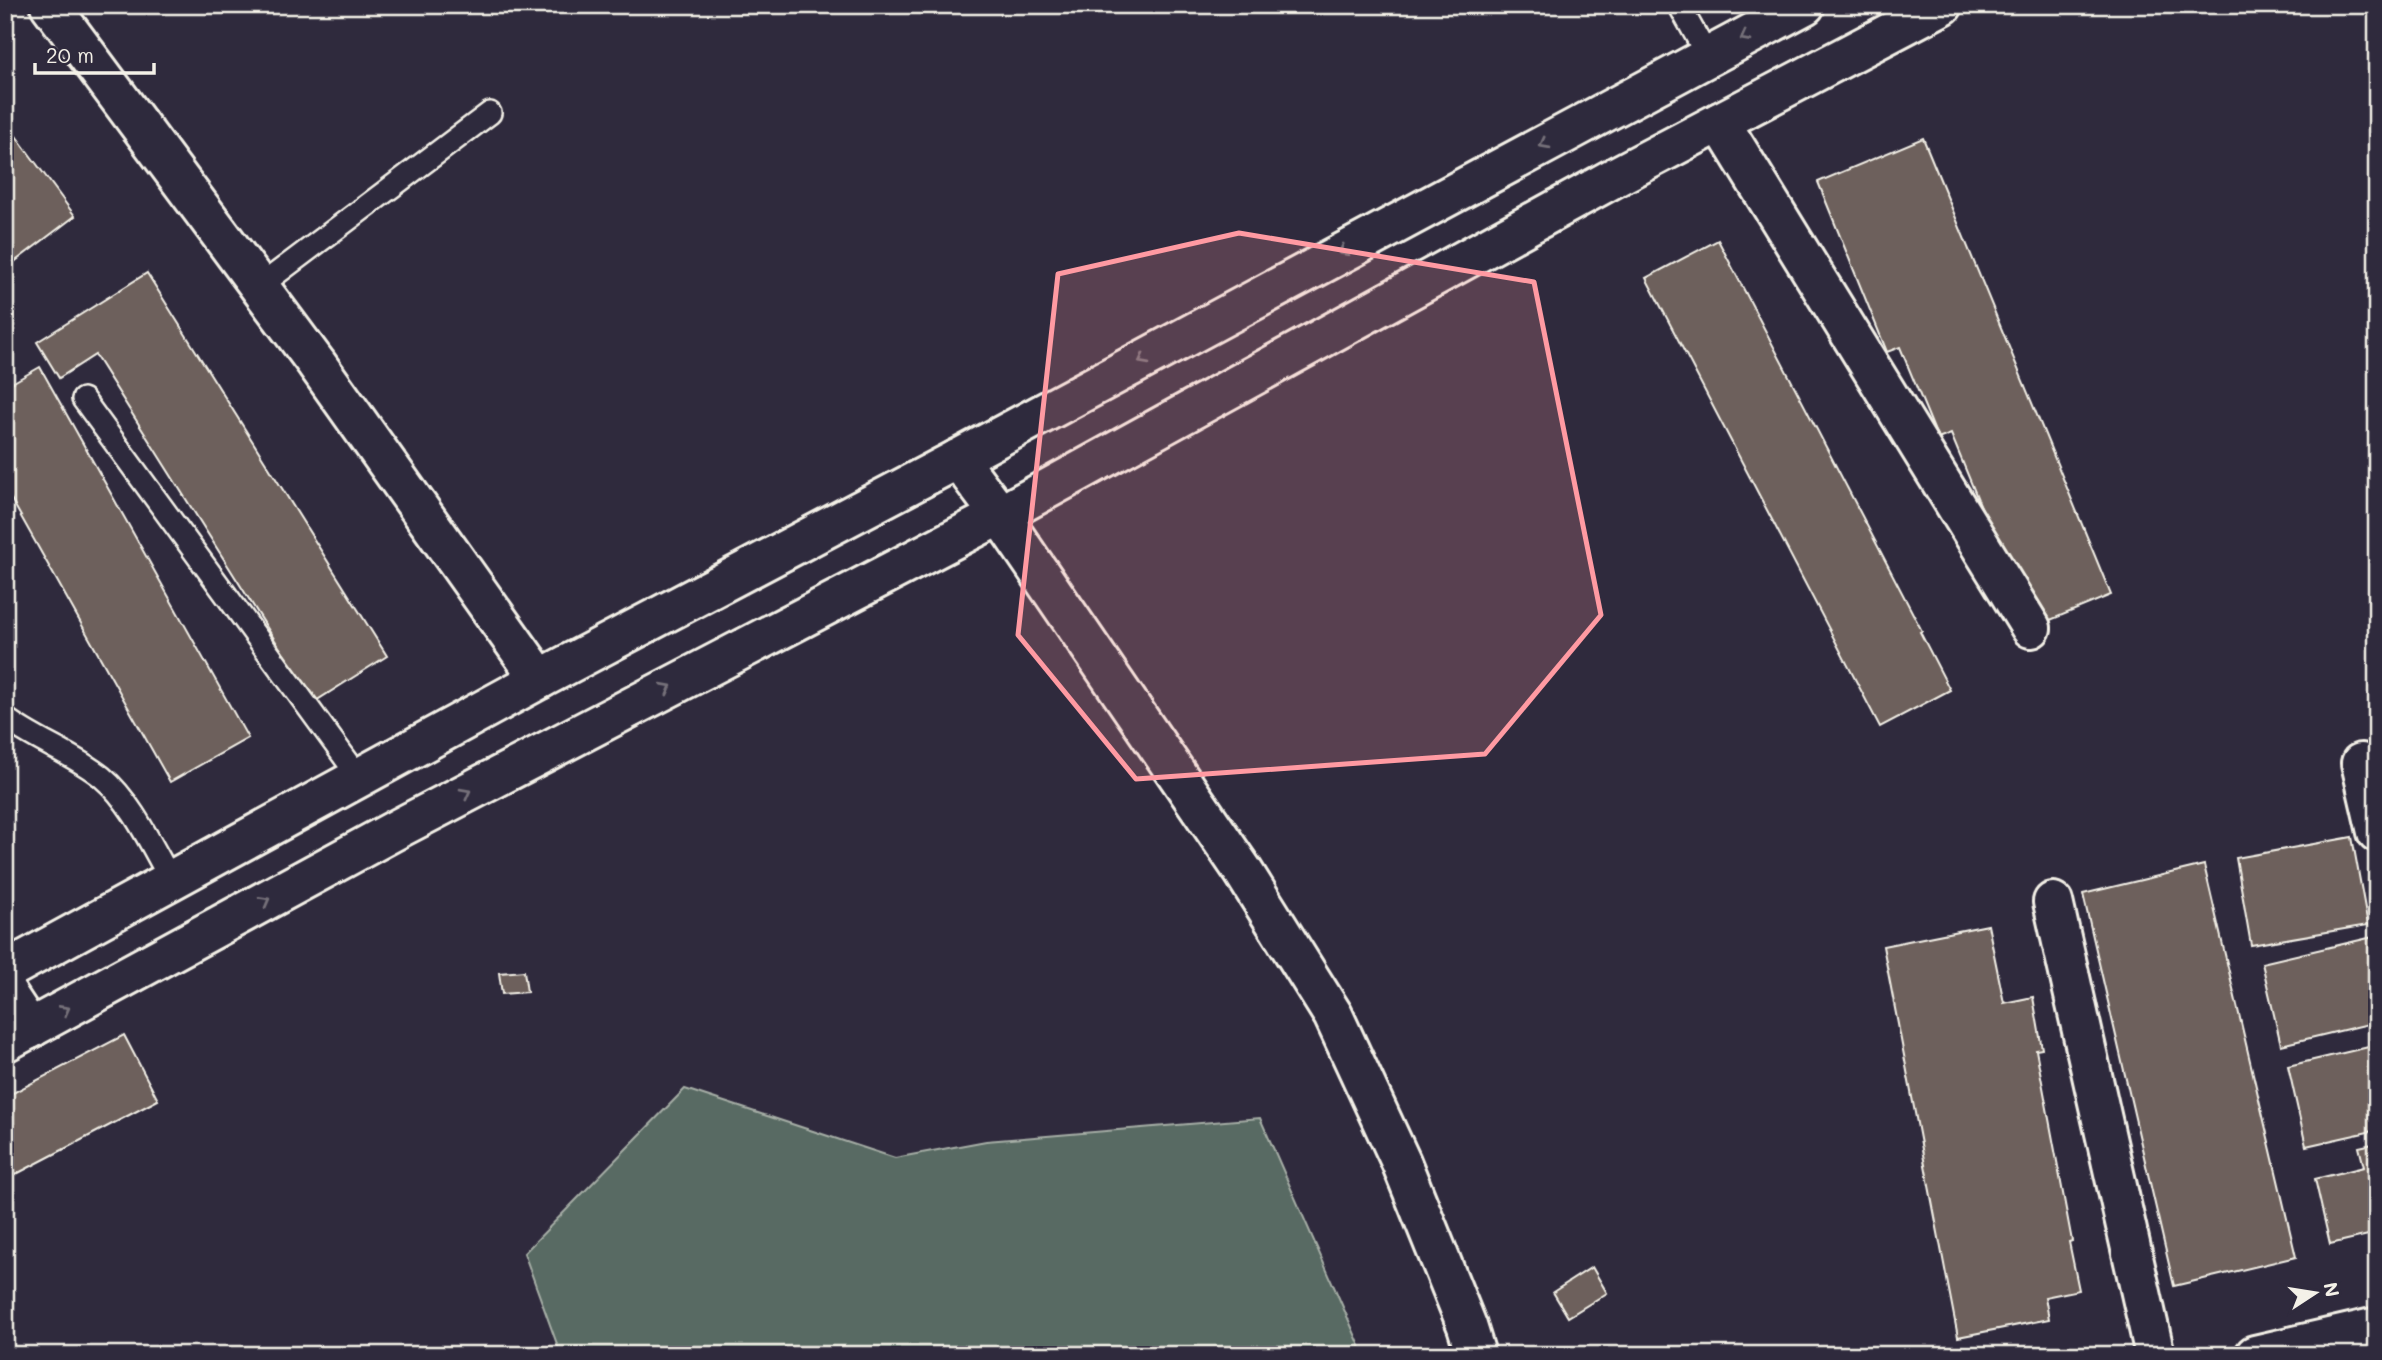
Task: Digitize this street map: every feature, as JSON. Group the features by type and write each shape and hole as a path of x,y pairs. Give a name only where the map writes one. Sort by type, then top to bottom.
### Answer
{"street":[{"path":"50,5 260,286 540,679"},
{"path":"5,971 540,679 958,459 1805,5"},
{"path":"5,991 18,1035 401,827 1000,515 1619,175 1943,5"},
{"path":"1720,122 2031,628"},
{"path":"958,459 1000,515 1243,871 1333,1015 1401,1162 1467,1326 1476,1355"},
{"path":"2361,763 2377,832"},
{"path":"2053,902 2155,1355"},
{"path":"2255,1355 2377,1327"}],"lane":[{"path":"1679,5 1708,57"},
{"path":"260,286 490,113"},
{"path":"83,399 359,777"},
{"path":"5,718 68,754 102,778 121,796 172,880"}],"highlighted area":[{"path":"1239,233 1534,282 1601,615 1485,754 1136,779 1018,635 1058,274"}],"green space":[{"path":"685,1089 895,1158 986,1141 1260,1118 1364,1355 561,1355 524,1253"}],"building":[{"path":"5,121 75,216 5,269"},
{"path":"1923,138 2111,595 2031,628 1951,434 1938,439 1900,347 1887,352 1818,182"},
{"path":"1718,240 1922,631 1920,632 1950,690 1880,727 1646,278"},
{"path":"147,273 387,656 314,702 95,355 59,378 37,342"},
{"path":"40,367 248,738 170,782 5,488 5,387"},
{"path":"2352,837 2368,925 2251,945 2236,858"},
{"path":"2204,865 2296,1257 2174,1286 2083,894"},
{"path":"1988,925 2004,1003 2033,997 2042,1049 2036,1050 2079,1290 2045,1297 2049,1319 1958,1337 1883,946"},
{"path":"2373,937 2377,952 2377,1022 2281,1045 2262,963"},
{"path":"524,971 527,992 502,994 499,973"},
{"path":"124,1035 158,1100 5,1180 5,1097"},
{"path":"2377,1045 2377,1130 2306,1146 2288,1066"},
{"path":"2377,1143 2377,1233 2330,1244 2315,1179 2364,1167 2359,1147"},
{"path":"1592,1267 1607,1293 1568,1317 1553,1292"}]}
